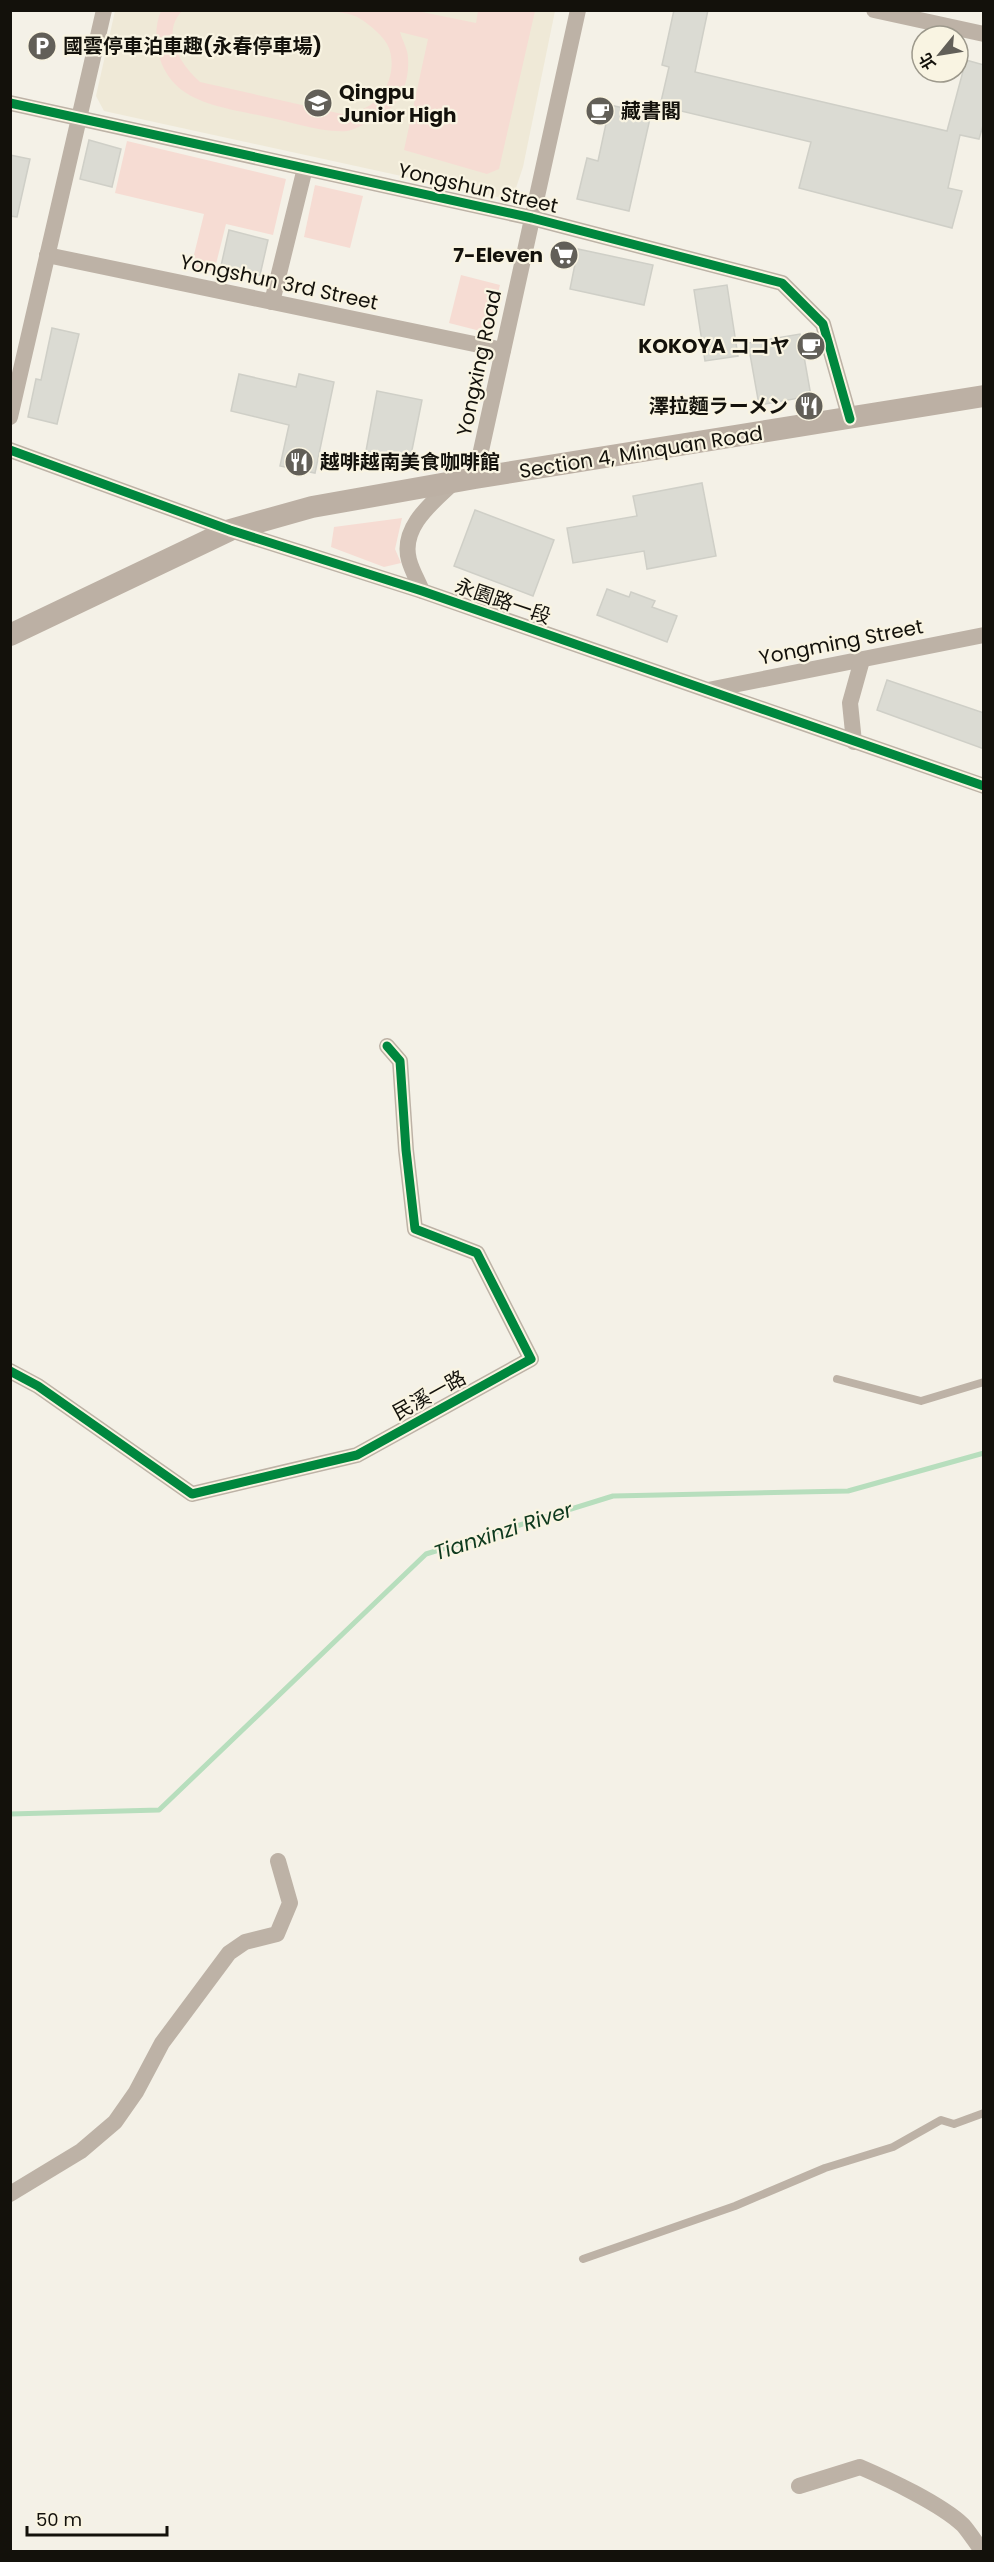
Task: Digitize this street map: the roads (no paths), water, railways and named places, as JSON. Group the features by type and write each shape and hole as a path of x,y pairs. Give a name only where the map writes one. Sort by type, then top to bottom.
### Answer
{"street":[{"path":"10,417 104,10"},
{"name":"Yongxing Road","path":"465,480 504,350 578,10"},
{"path":"874,10 984,34"},
{"name":"Yongshun Street","path":"10,103 532,218 782,283 823,324 850,419"},
{"path":"272,302 305,168"},
{"name":"Yongshun 3rd Street","path":"47,255 504,350"},
{"name":"Section 4, Minquan Road","path":"10,635 230,530 312,507 984,396"},
{"name":"永園路一段","path":"10,450 230,530 422,591 984,786"},
{"path":"422,591 409,558 409,535 422,513 465,480"},
{"name":"Yongming Street","path":"706,691 984,635"},
{"path":"854,742 850,703 862,660"},
{"name":"民溪一路","path":"10,1371 38,1386 192,1494 357,1455 531,1359 477,1253 415,1229 406,1150 400,1061 387,1046"},
{"path":"10,2194 81,2151 115,2122 136,2092 162,2043 228,1953 245,1942 277,1934 290,1903 278,1861"},
{"path":"799,2486 860,2467 883,2477 943,2511 963,2525 983,2552"}],"lane":[{"path":"837,1379 921,1401 984,1382"},
{"path":"583,2259 735,2206 825,2168 892,2146 941,2120 954,2124 965,2122 984,2113"}],"waterway":[{"name":"Tianxinzi River","path":"10,1814 159,1810 426,1554 613,1496 848,1491 984,1453"}],"place":[{"name":"國雲停車泊車趣(永春停車場)","path":"42,46"},
{"name":"Qingpu Junior High","path":"318,103"},
{"name":"藏書閣","path":"600,111"},
{"name":"7-Eleven","path":"564,255"},
{"name":"KOKOYA ココヤ","path":"811,346"},
{"name":"澤拉麵ラーメン","path":"809,406"},
{"name":"越啡越南美食咖啡館","path":"299,462"}]}
